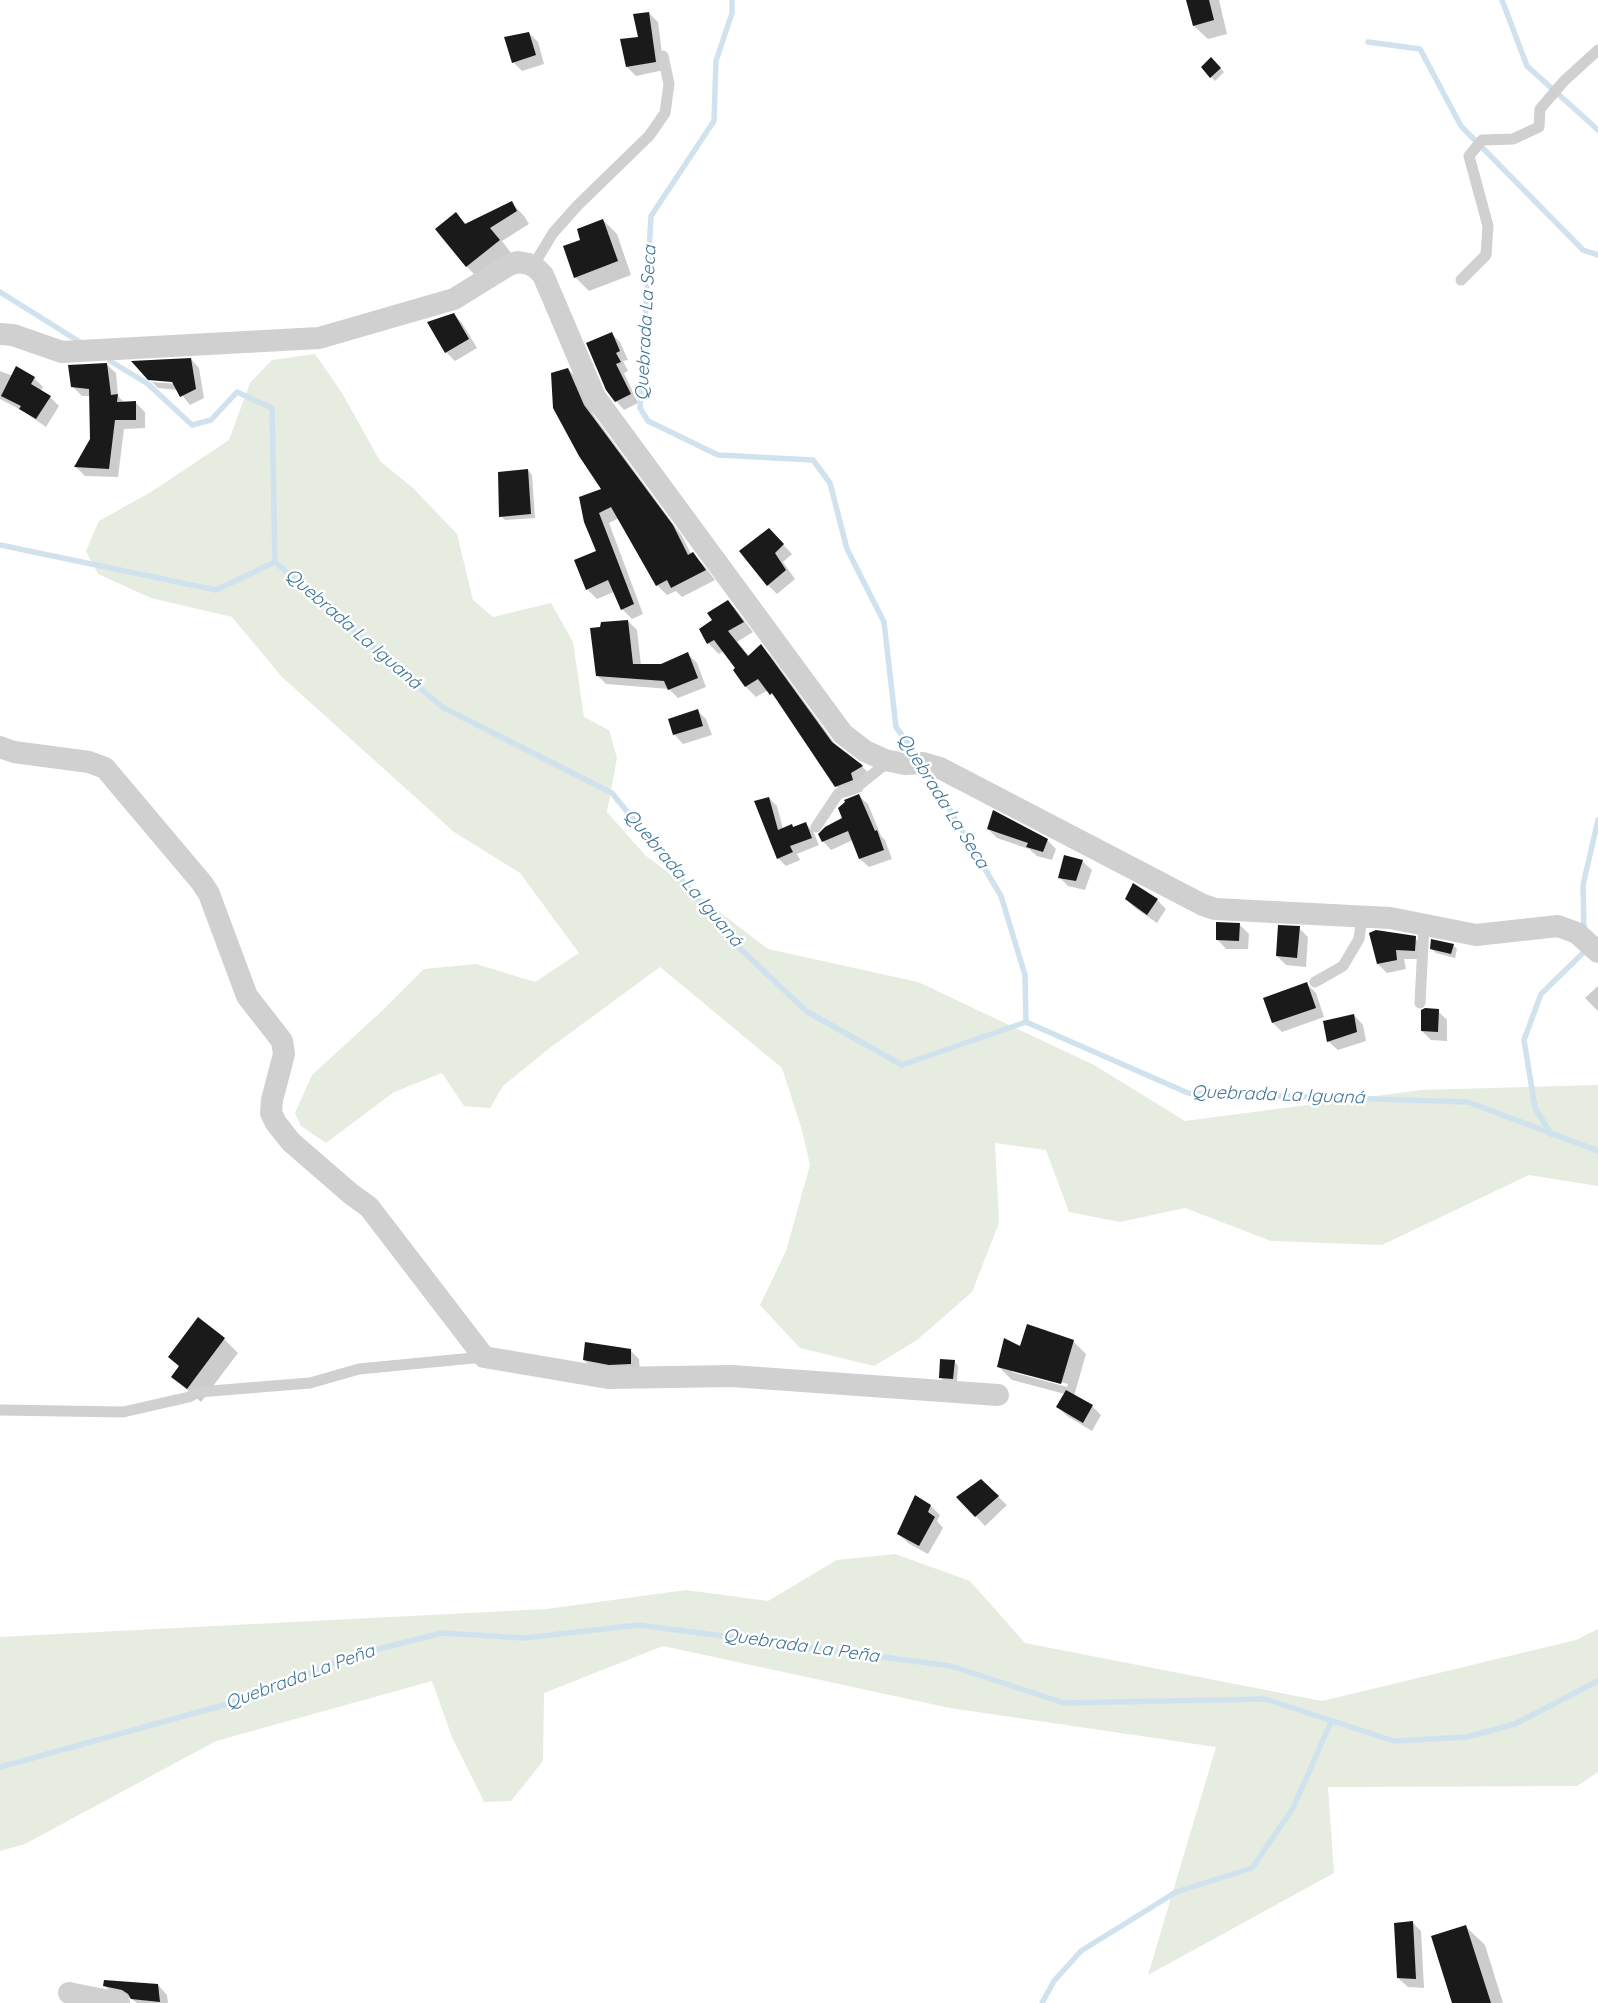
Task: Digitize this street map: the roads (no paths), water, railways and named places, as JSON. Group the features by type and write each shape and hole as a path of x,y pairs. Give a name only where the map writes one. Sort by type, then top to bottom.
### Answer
{"street":[{"path":"0,334 13,335 62,352 319,338 454,299 509,265 518,262 534,266 543,275 595,397 843,734 865,751 889,761 905,764 923,764 940,768 1215,909 1390,918 1476,935 1558,926 1577,933 1598,952"},
{"path":"0,747 14,752 89,762 105,768 202,882 209,894 247,996 282,1041 284,1054 272,1100 271,1113 276,1123 291,1142 351,1194 369,1207 484,1357 608,1378 732,1376 998,1395"},
{"path":"69,1993 119,2003"}],"lane":[{"path":"1461,280 1486,255 1488,226 1469,156 1482,140 1513,139 1539,128 1540,109 1564,81 1598,50"},
{"path":"534,266 553,233 578,205 649,136 665,113 669,84 663,56"},
{"path":"816,827 838,794 857,787 889,761"},
{"path":"1315,982 1343,966 1359,940 1362,917"},
{"path":"1420,1003 1424,925"},
{"path":"0,1410 123,1412 190,1397 198,1392 310,1383 359,1369 484,1357"}],"waterway":[{"name":"Quebrada La Seca","path":"732,0 732,13 716,61 714,121 651,216 640,408 648,421 718,455 813,460 830,483 847,549 884,622 896,727 918,757"},
{"path":"1502,0 1527,66 1598,130"},
{"path":"1368,42 1420,49 1461,126 1583,250 1598,255"},
{"path":"0,292 83,344"},
{"path":"110,361 148,384 192,425 211,420 237,392 272,408 275,562"},
{"name":"Quebrada La Iguaná","path":"0,545 216,590 275,562 442,707 612,793 729,938 806,1011 902,1065 1026,1022 1188,1093 1468,1102 1598,1151"},
{"name":"Quebrada La Seca","path":"927,771 1001,896 1025,975 1026,1022"},
{"path":"1584,930 1583,885 1598,820"},
{"path":"1551,1134 1535,1108 1524,1040 1541,994 1585,951"},
{"name":"Quebrada La Peña","path":"0,1767 249,1698 350,1656 442,1633 524,1638 639,1625 951,1666 1064,1703 1265,1699 1394,1741 1467,1737 1515,1724 1598,1681"},
{"path":"1042,2003 1054,1981 1081,1951 1176,1892 1252,1868 1293,1808 1331,1722"}]}
